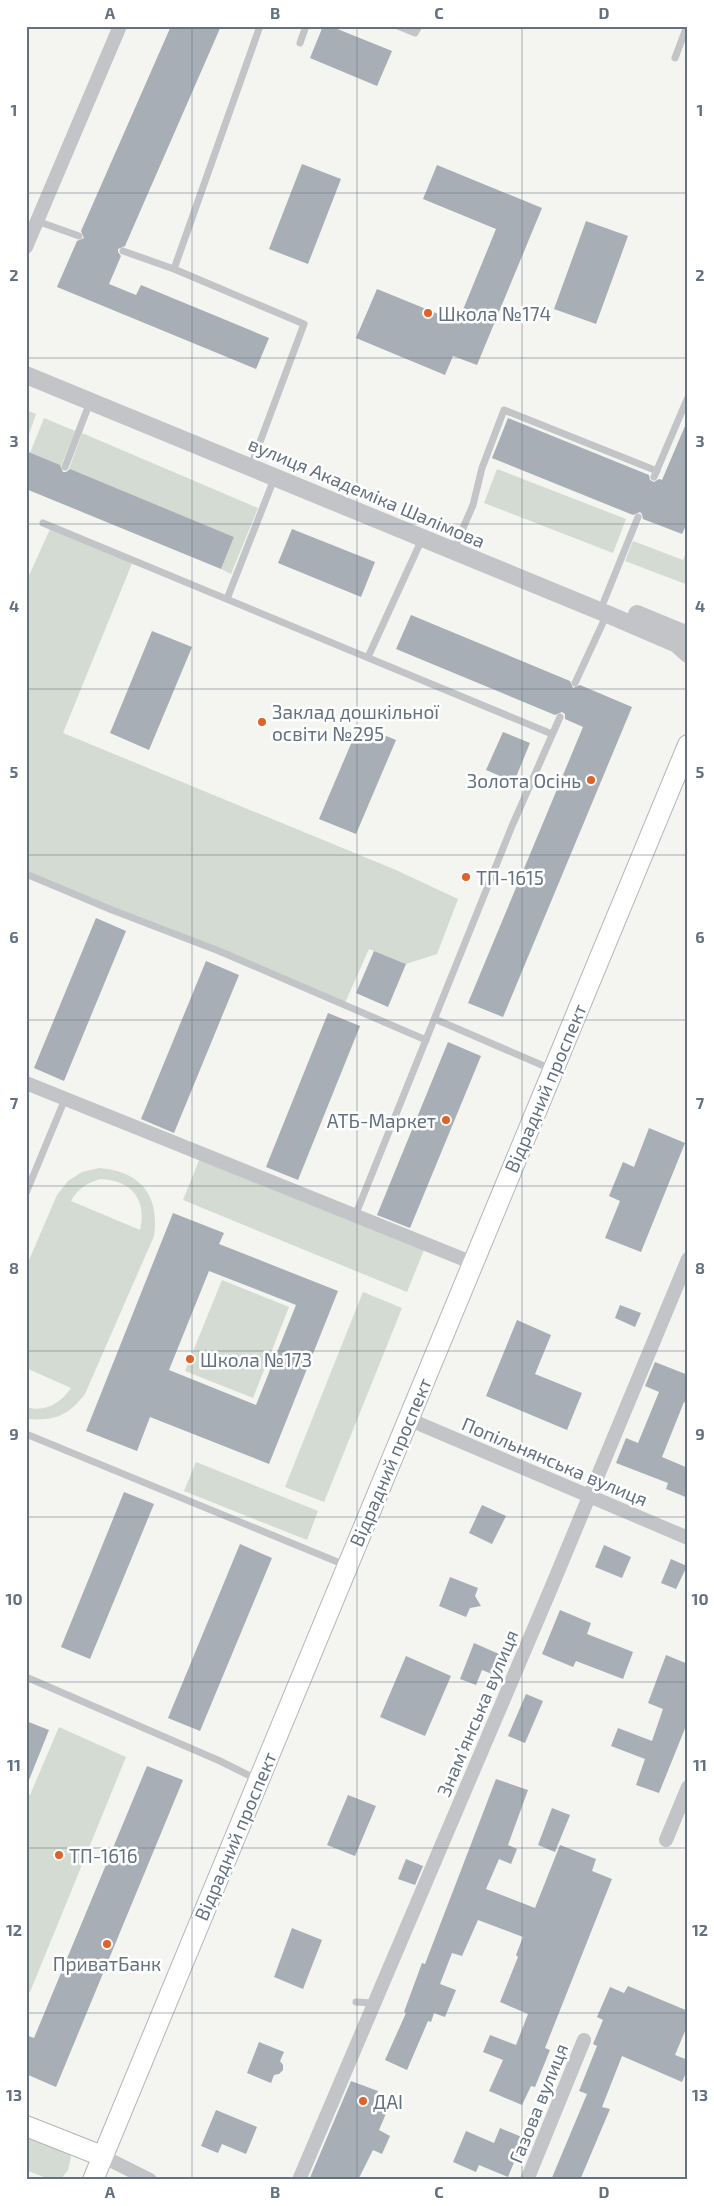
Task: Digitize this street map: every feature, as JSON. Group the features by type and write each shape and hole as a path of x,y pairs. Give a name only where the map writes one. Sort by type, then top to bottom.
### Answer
{"main road":[{"name":"Відрадний проспект","path":"93,2180 688,745"},
{"path":"26,2126 102,2156"}],"street":[{"path":"26,247 120,26"},
{"name":"вулиця Академіка Шалімова","path":"26,365 457,542 605,608 677,644 688,654"},
{"name":"вулиця Академіка Шалімова","path":"26,375 276,476 422,538 605,608 683,633 688,632"},
{"path":"26,1084 473,1263"},
{"name":"Знамʼянська вулиця","path":"299,2180 545,1602 688,1259"},
{"name":"Попільнянська вулиця","path":"408,1418 688,1538"},
{"path":"666,1840 688,1787"},
{"name":"Газова вулиця","path":"527,2180 584,2040"},
{"path":"102,2156 150,2180"}],"lane":[{"path":"174,269 260,26"},
{"path":"300,42 306,26"},
{"path":"398,26 415,33 419,26"},
{"path":"675,58 687,26"},
{"path":"37,221 79,236"},
{"path":"123,251 174,269 304,324 254,458"},
{"path":"457,542 473,505 482,468 504,410 655,474 688,397"},
{"path":"65,467 91,401"},
{"path":"227,599 276,476"},
{"path":"575,683 638,517"},
{"path":"43,523 552,734"},
{"path":"368,658 422,538"},
{"path":"355,1216 512,826 560,717"},
{"path":"26,874 112,910 219,951 426,1040"},
{"path":"435,1019 553,1070"},
{"path":"26,1193 65,1099"},
{"path":"26,1434 347,1566"},
{"path":"26,1677 220,1761 258,1780"},
{"path":"356,2002 373,2003"}],"shaded area":[{"path":"26,410 36,414 26,443"},
{"path":"44,418 75,431 61,466 30,453"},
{"path":"82,433 258,508 231,574 221,569 234,537 69,469"},
{"path":"497,469 626,519 613,553 484,503"},
{"path":"51,527 133,561 63,733 396,870 458,899 437,954 406,964 369,949 344,1005 26,873 26,582"},
{"path":"633,541 683,560 688,548 688,585 625,561"},
{"path":"200,1158 424,1250 407,1292 183,1200"},
{"path":"99,1168 113,1170 126,1174 136,1180 150,1197 154,1208 154,1236 85,1394 67,1412 53,1418 27,1419 26,1407 33,1409 46,1408 62,1398 71,1388 26,1368 26,1267 57,1195 68,1181 82,1172","holes":["101,1179 112,1180 129,1188 139,1201 142,1219 140,1230 71,1201 80,1189 87,1184"]},
{"path":"222,1280 289,1307 253,1398 185,1371"},
{"path":"363,1292 402,1308 324,1502 285,1487"},
{"path":"196,1462 318,1511 307,1540 184,1491"},
{"path":"59,1727 126,1757 30,1992 26,1991 26,1794 30,1795"},
{"path":"26,2132 66,2148 71,2157 68,2170 61,2179 51,2180 26,2170"}],"building":[{"path":"171,26 221,26 125,246 118,249 121,256 109,284 136,295 141,285 269,338 256,369 57,287 77,241 84,238 81,231"},
{"path":"323,26 330,26 392,51 377,86 310,58"},
{"path":"302,164 341,179 308,264 269,249"},
{"path":"437,165 542,208 477,365 453,356 445,375 356,338 377,289 458,322 496,229 423,199"},
{"path":"586,221 628,236 596,324 554,309"},
{"path":"508,418 649,475 650,480 654,482 659,479 662,480 688,419 688,521 682,534 643,519 640,512 633,515 492,458"},
{"path":"26,451 60,465 63,472 70,469 234,537 221,569 26,489"},
{"path":"292,529 375,562 361,597 278,563"},
{"path":"411,615 570,681 573,688 580,685 632,707 503,1017 468,1003 583,727 565,719 565,714 562,712 555,715 396,649"},
{"path":"152,631 192,647 149,750 110,733"},
{"path":"359,725 396,740 356,834 319,819"},
{"path":"503,732 530,743 514,782 486,770"},
{"path":"96,918 126,931 64,1081 34,1068"},
{"path":"374,951 406,964 388,1007 356,993"},
{"path":"206,961 239,975 174,1133 141,1119"},
{"path":"328,1013 360,1026 298,1180 266,1167"},
{"path":"448,1042 481,1056 410,1228 377,1215"},
{"path":"649,1128 685,1143 641,1252 605,1238 620,1201 609,1196 623,1162 634,1167"},
{"path":"173,1213 224,1233 219,1244 338,1291 269,1464 150,1417 137,1451 86,1431","holes":["209,1271 296,1305 256,1405 169,1370"]},
{"path":"620,1305 641,1313 635,1327 615,1318"},
{"path":"517,1320 551,1335 535,1374 582,1393 567,1430 486,1396"},
{"path":"655,1362 688,1375 688,1403 684,1402 662,1457 688,1468 688,1498 666,1489 668,1483 616,1463 626,1438 638,1443 659,1392 645,1386"},
{"path":"124,1492 154,1504 90,1659 61,1647"},
{"path":"482,1505 506,1516 492,1544 469,1533"},
{"path":"240,1544 272,1558 200,1731 168,1718"},
{"path":"604,1545 631,1557 622,1578 595,1567"},
{"path":"671,1559 687,1566 676,1589 661,1583"},
{"path":"450,1577 478,1588 475,1596 481,1606 470,1608 466,1617 439,1606"},
{"path":"560,1610 591,1623 587,1634 633,1652 623,1679 576,1661 573,1667 542,1654"},
{"path":"474,1643 508,1658 500,1677 482,1670 476,1685 460,1679"},
{"path":"666,1655 688,1664 688,1721 659,1793 636,1785 645,1759 611,1746 618,1728 652,1741 663,1709 648,1703"},
{"path":"406,1656 451,1676 425,1736 380,1717"},
{"path":"526,1694 543,1701 525,1743 508,1736"},
{"path":"26,1721 49,1730 27,1785 26,1785"},
{"path":"147,1766 183,1780 56,2087 26,2074 26,2035 34,2038"},
{"path":"496,1779 528,1790 508,1845 517,1849 511,1864 499,1859 486,1889 535,1908 560,1845 596,1859 592,1871 612,1879 545,2048 550,2050 535,2087 531,2086 522,2105 489,2091 503,2060 483,2052 490,2035 516,2045 528,2014 500,2002 518,1957 516,1955 523,1937 478,1920 462,1956 452,1953 440,1984 456,1990 445,2017 434,2013 431,2022 428,2021 407,2070 385,2060 406,2013 404,2012 422,1963 425,1964"},
{"path":"348,1795 376,1806 355,1856 327,1845"},
{"path":"552,1808 570,1815 555,1852 538,1845"},
{"path":"406,1859 423,1866 415,1885 398,1879"},
{"path":"292,1928 322,1940 303,1989 274,1977"},
{"path":"628,1986 688,2011 688,2024 675,2055 688,2060 688,2068 682,2082 622,2056 602,2107 610,2109 580,2180 551,2180 587,2094 579,2091 597,2046 593,2044 603,2020 597,2017 610,1987 624,1993"},
{"path":"259,2042 284,2052 280,2061 283,2065 283,2070 279,2074 274,2075 271,2083 247,2073"},
{"path":"351,2081 378,2091 375,2098 390,2104 379,2130 390,2136 382,2154 373,2150 358,2180 309,2180"},
{"path":"216,2110 257,2127 246,2154 222,2144 218,2153 201,2146"},
{"path":"500,2128 524,2138 508,2177 479,2165 476,2172 453,2162 466,2131 494,2143"}],"place":[{"name":"Школа №174","path":"428,313"},
{"name":"Заклад дошкільної освіти №295","path":"262,722"},
{"name":"Золота Осінь","path":"591,780"},
{"name":"ТП-1615","path":"466,877"},
{"name":"АТБ-Маркет","path":"446,1120"},
{"name":"Школа №173","path":"190,1359"},
{"name":"ТП-1616","path":"59,1855"},
{"name":"ПриватБанк","path":"107,1944"},
{"name":"ДАІ","path":"363,2101"}]}
